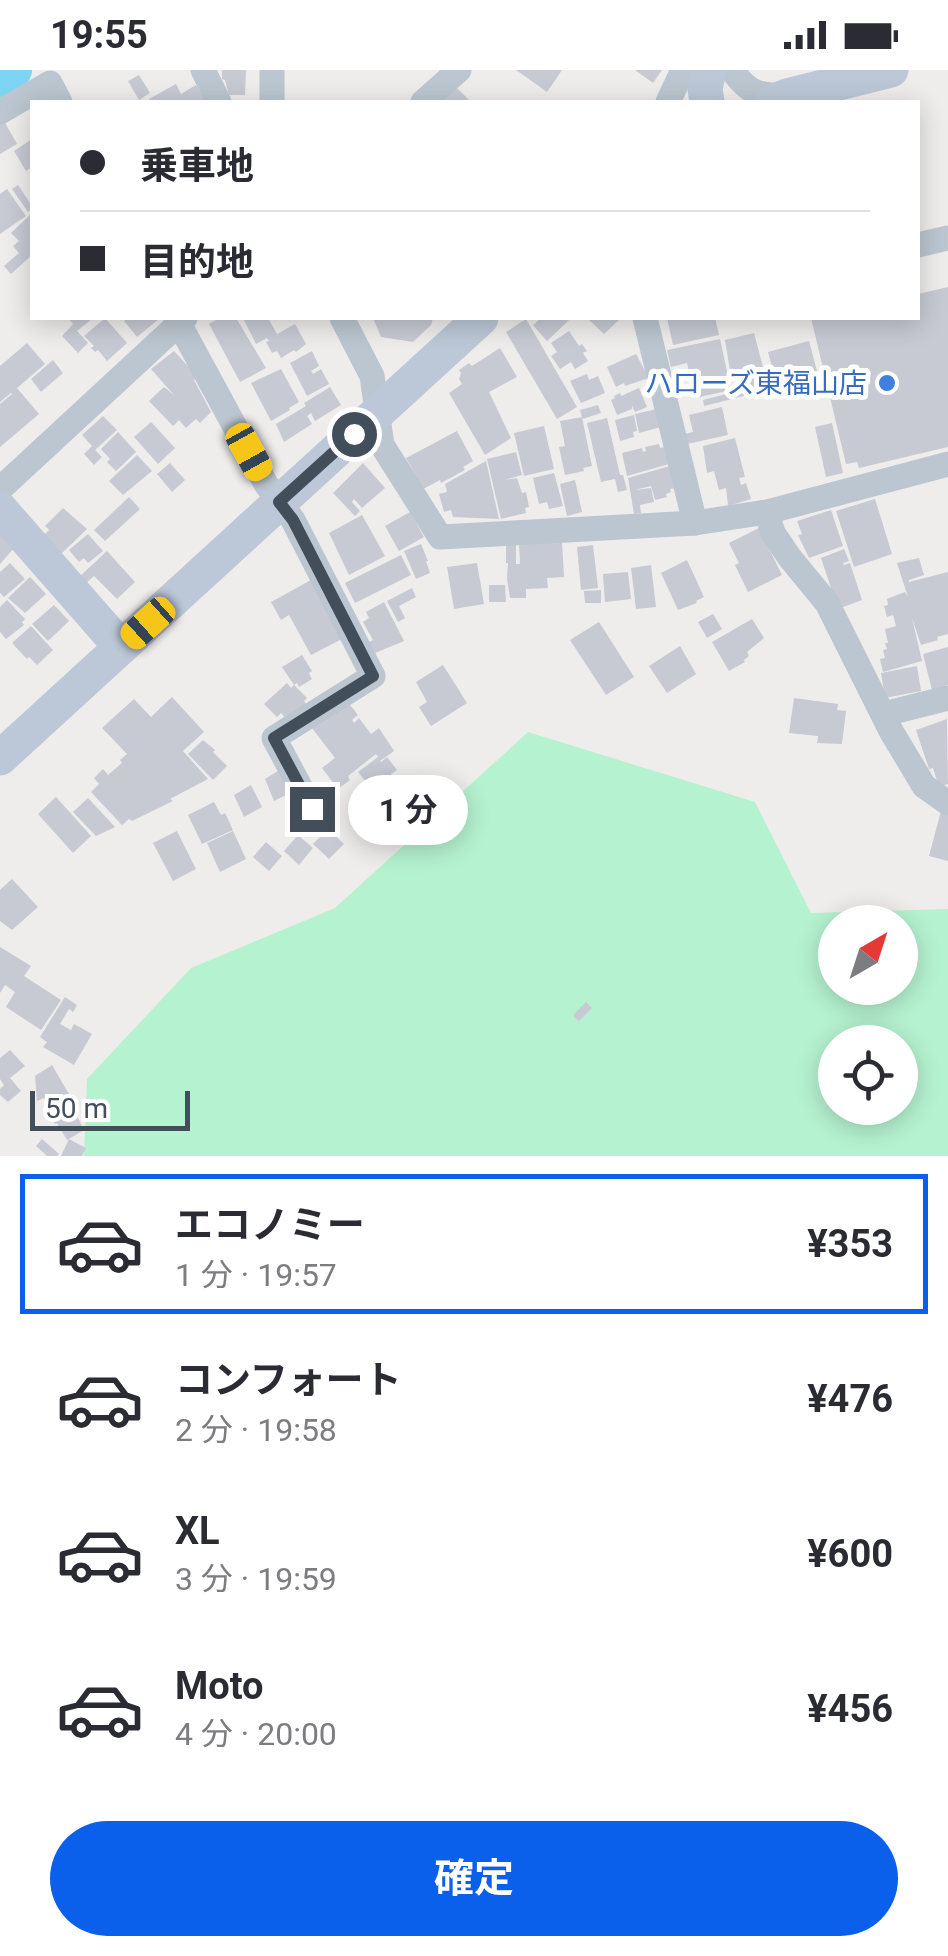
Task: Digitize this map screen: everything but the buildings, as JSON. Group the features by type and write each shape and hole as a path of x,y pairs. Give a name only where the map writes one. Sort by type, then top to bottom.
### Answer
{"street":[{"path":"203,70 217,100"},
{"path":"272,70 272,100"},
{"path":"425,100 460,70"},
{"path":"669,100 683,70"},
{"path":"707,100 709,70"},
{"path":"732,70 745,88 779,99 891,70"},
{"path":"0,112 50,83 59,100"},
{"path":"920,245 948,238"},
{"path":"0,489 179,320"},
{"path":"181,320 266,484 293,520 373,676 274,738 312,809"},
{"path":"343,320 372,376 382,444 440,537 695,523 766,512 948,464"},
{"path":"0,758 479,320"},
{"path":"645,320 695,523"},
{"path":"0,509 121,647"},
{"path":"766,512 773,534 828,603 891,731 924,786 948,802"},
{"path":"884,714 948,698"}],"green space":[{"path":"528,732 755,802 811,913 818,913 818,1005 918,1005 918,910 948,909 948,1156 84,1156 87,1079 191,968 335,908"}],"waterway":[{"path":"0,78 13,70"}],"place":[{"name":"ハローズ東福山店","path":"887,383"}],"route":[{"path":"312,809 274,738 373,676 293,520 279,502 354,434"}]}
